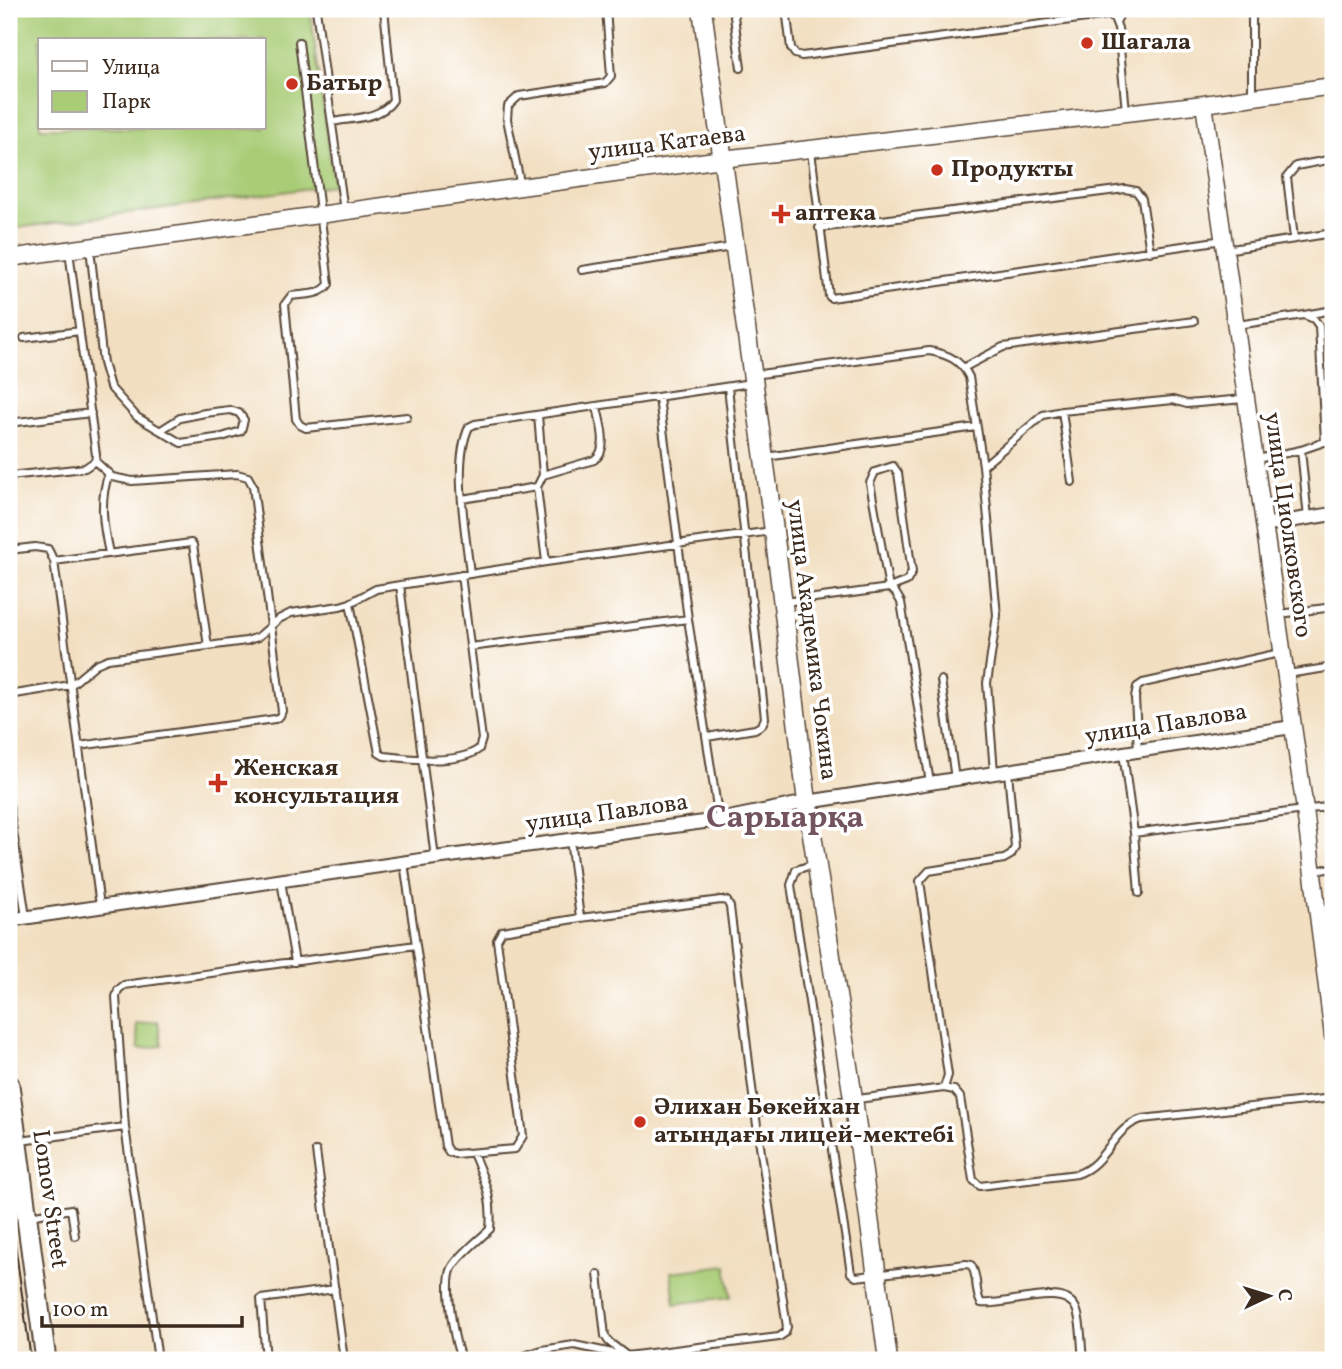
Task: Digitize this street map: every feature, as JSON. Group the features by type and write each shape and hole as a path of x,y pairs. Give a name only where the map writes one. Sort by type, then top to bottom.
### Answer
{"main road":[{"name":"улица Академика Чокина","path":"702,9 774,531 815,863 853,1098 888,1360"},
{"name":"Lomov Street","path":"9,1085 47,1360"}],"street":[{"name":"улица Катаева","path":"9,258 722,159 1203,104 1333,86"},
{"name":"улица Циолковского","path":"1203,104 1312,872 1328,947 1333,1036"},
{"path":"1263,525 1333,514"},
{"name":"улица Павлова","path":"9,920 719,820 807,802 1292,727"}],"lane":[{"path":"316,9 344,211"},
{"path":"332,122 380,114 393,100 384,9"},
{"path":"521,187 507,119 508,106 519,96 605,83 611,76 606,9"},
{"path":"733,9 741,68"},
{"path":"786,9 791,48 795,54 802,56 1105,14 1116,22"},
{"path":"1079,9 1080,17"},
{"path":"1123,9 1116,22 1126,113"},
{"path":"1252,97 1254,9"},
{"path":"299,42 329,285 319,292 291,296 285,304 296,419 306,428 407,417"},
{"path":"810,149 819,228 831,298 1150,253 1333,233"},
{"path":"1294,239 1287,177 1296,166 1333,159"},
{"path":"819,228 1125,189 1136,191 1142,199 1150,253"},
{"path":"90,246 103,363 110,387 137,417 181,443 222,437 241,431 244,420 239,413 230,410 205,413 180,418 161,430"},
{"path":"582,270 734,247"},
{"path":"9,476 85,468 95,461 69,249"},
{"path":"1235,326 1333,310"},
{"path":"1304,315 1314,319 1319,326 1325,442"},
{"path":"965,367 1003,347 1194,321"},
{"path":"24,338 80,331"},
{"path":"470,574 461,467 465,435 469,427 475,424 728,387 752,379 929,351 947,355 965,367 970,377 983,466 997,615 987,683 995,774"},
{"path":"707,737 755,729 765,718 728,387"},
{"path":"659,398 688,619 719,820"},
{"path":"983,466 1043,415 1173,400 1187,404 1246,399"},
{"path":"543,475 587,463 600,456 603,440 597,407"},
{"path":"1062,411 1072,482"},
{"path":"9,423 91,413"},
{"path":"538,415 543,475 537,487 546,562"},
{"path":"764,457 976,427"},
{"path":"1255,460 1301,450 1333,439"},
{"path":"1301,450 1308,518"},
{"path":"79,746 275,719 282,711 253,486 248,477 237,474 121,480 109,474 95,461"},
{"path":"783,603 889,588 907,581 912,572 898,473 893,466 875,472 870,483 889,588 901,602 930,785"},
{"path":"109,474 103,488 103,512 109,553"},
{"path":"463,499 537,487"},
{"path":"9,695 71,685 96,664 108,659 258,637 278,619 291,613 350,603 376,589 546,562 774,531"},
{"path":"54,561 191,543 208,646"},
{"path":"9,550 35,547 48,550 54,561 101,908"},
{"path":"350,603 379,753 423,761 470,754 476,752 481,745 461,575"},
{"path":"400,585 435,858"},
{"path":"1276,614 1333,607"},
{"path":"470,647 688,619"},
{"path":"1138,751 1135,698 1137,687 1143,683 1282,653"},
{"path":"1285,674 1333,667"},
{"path":"941,680 955,781"},
{"path":"1123,753 1139,893"},
{"path":"944,1088 948,1075 920,881 929,871 1004,859 1011,855 1016,847 1008,772"},
{"path":"9,804 26,917"},
{"path":"1134,833 1333,806"},
{"path":"570,839 580,918"},
{"path":"404,863 445,1146 449,1152 455,1154 515,1149 523,1136 498,934 502,931 580,918 721,900 727,901 730,907 755,1112 787,1327 785,1334 779,1337 627,1356 574,1345 542,1350 512,1360"},
{"path":"815,863 796,870 791,884 851,1273 856,1277 966,1264 971,1265 974,1270 978,1299 981,1303 1057,1295 1069,1300 1077,1310 1083,1360"},
{"path":"1312,872 1333,868"},
{"path":"281,881 295,962"},
{"path":"158,1360 125,1127 116,997 118,990 124,985 416,945"},
{"path":"755,1112 853,1098 944,1088 954,1090 960,1097 973,1181 980,1186 1090,1170 1119,1132 1131,1122 1142,1119 1333,1098"},
{"path":"16,1142 125,1127"},
{"path":"316,1151 344,1360"},
{"path":"462,1360 456,1347 447,1280 452,1266 490,1229 492,1208 473,1153"},
{"path":"27,1216 71,1209 75,1236"},
{"path":"598,1273 605,1336 627,1356"},
{"path":"267,1360 261,1299 335,1289"},
{"path":"620,1360 627,1356"}],"green space":[{"name":"Батыр","path":"9,9 310,9 334,185 9,229"},
{"path":"158,1021 162,1046 139,1049 136,1024"},
{"path":"726,1265 731,1297 675,1304 671,1272"}],"tram line":[{"path":"9,1200 31,1360"}],"place":[{"name":"Шагала","path":"1087,43"},
{"name":"Батыр","path":"292,84"},
{"name":"Продукты","path":"937,170"},
{"name":"аптека","path":"781,214"},
{"name":"Женская консультация","path":"218,783"},
{"name":"Әлихан Бөкейхан атындағы лицей-мектебі","path":"640,1122"}],"district":[{"name":"Сарыарқа","path":"785,819"}]}
